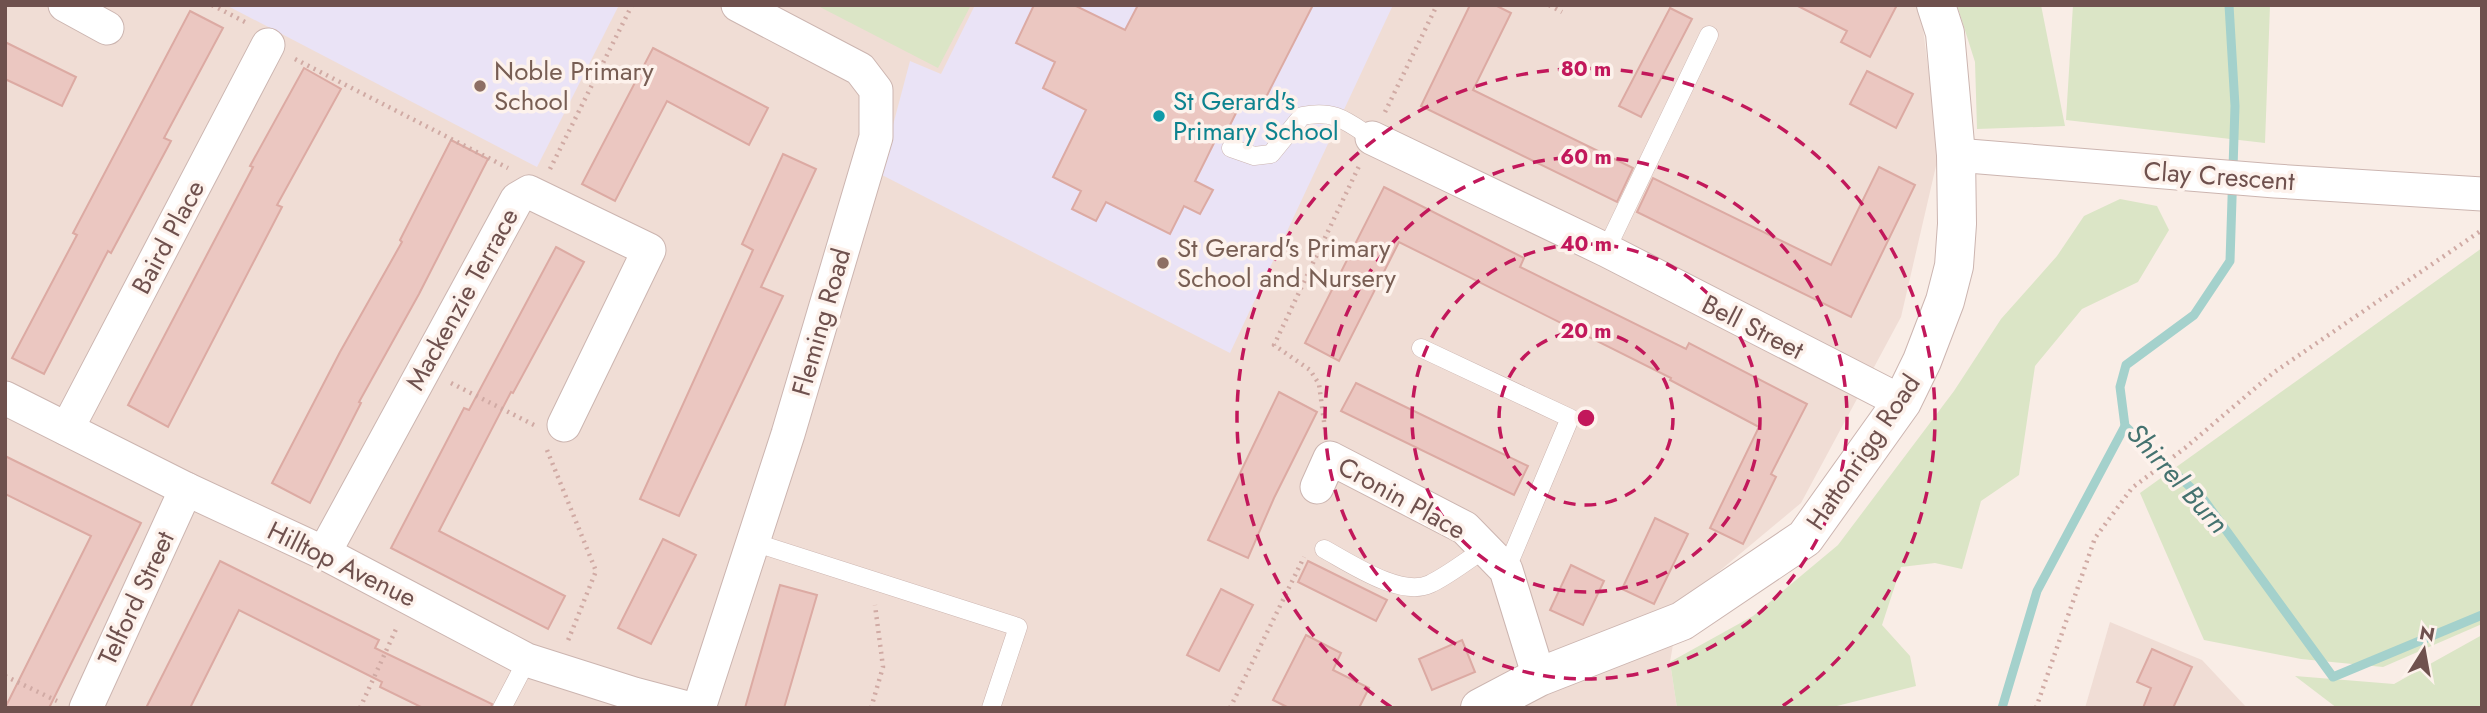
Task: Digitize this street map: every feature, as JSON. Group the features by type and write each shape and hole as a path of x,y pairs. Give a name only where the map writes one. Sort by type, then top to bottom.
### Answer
{"street":[{"path":"65,5 107,28"},
{"name":"Fleming Road","path":"699,708 788,434 876,136 876,90 860,69 738,5"},
{"name":"Hattonrigg Road","path":"1498,704 1539,677 1682,621 1805,538 1902,402 1941,313 1954,266 1956,155 1945,33 1936,5"},
{"name":"Baird Place","path":"67,429 268,45"},
{"name":"Bell Street","path":"1372,138 1606,250 1902,402"},
{"name":"Clay Crescent","path":"1956,155 2205,176 2482,194"},
{"name":"Mackenzie Terrace","path":"324,553 517,199 528,192 649,250 549,431"},
{"name":"Hilltop Avenue","path":"5,398 186,489 324,553 541,665 687,708"},
{"name":"Cronin Place","path":"1323,472 1465,528 1496,559 1539,677"},
{"name":"Telford Street","path":"73,705 186,489"}],"lane":[{"path":"1606,250 1709,35"},
{"path":"1231,148 1254,156 1271,155 1301,116 1321,112 1340,117 1372,138"},
{"path":"1324,549 1395,586 1415,589 1496,559 1570,418 1421,348"},
{"path":"753,542 1018,627 991,708"},
{"path":"502,708 541,665"}],"path":[{"path":"212,5 262,31 268,45 520,174"},
{"path":"546,177 632,5"},
{"path":"1323,472 1319,384 1310,370 1274,345 1437,5"},
{"path":"1549,5 1562,12"},
{"path":"2036,708 2095,538 2132,488 2185,448 2273,373 2482,230"},
{"path":"424,369 549,431 596,571 541,665"},
{"path":"1230,708 1311,542 1324,549"},
{"path":"871,708 883,667 872,580"},
{"path":"360,708 410,597"},
{"path":"5,676 73,705"}],"shaded area":[{"path":"5,5 1918,5 1939,153 1901,317 1801,503 1680,604 1670,662 1677,708 5,708"},
{"name":"Noble Primary School","path":"226,5 619,5 537,167"},
{"name":"St Gerard's Primary School and Nursery","path":"975,5 1393,5 1230,353 880,174 910,61 941,74"},
{"path":"2110,622 2202,660 2247,708 2085,708"}],"green space":[{"path":"816,5 971,5 938,68"},
{"path":"1957,5 2041,5 2065,126 1977,129 1975,62"},
{"path":"2073,5 2270,5 2265,143 2066,120"},
{"path":"2120,199 2157,206 2169,230 2138,282 2082,309 2035,366 2019,475 1981,501 1962,569 1935,563 1901,567 1882,625 1910,656 1916,686 1829,708 1677,708 1670,662 1753,616 1838,545 1954,391 2001,319 2057,256 2084,216"},
{"path":"2482,248 2482,624 2383,667 2301,659 2204,640 2140,493"},
{"path":"2482,635 2482,708 2337,708 2295,676 2394,684"}],"building":[{"name":"St Gerard's Primary School","path":"1034,5 1074,5 1125,30 1138,5 1313,5 1260,109 1242,101 1228,129 1222,127 1195,181 1213,190 1200,214 1184,206 1170,234 1106,202 1096,221 1072,209 1081,191 1053,177 1086,110 1043,88 1055,62 1016,43"},
{"path":"1470,5 1495,5 1511,13 1473,90 1633,168 1617,202 1421,106"},
{"path":"1796,5 1897,5 1870,57 1841,42 1847,31"},
{"path":"1670,8 1692,19 1641,117 1619,106"},
{"path":"190,11 223,28 164,138 171,141 111,253 108,251 44,374 12,358 77,235 73,233"},
{"path":"5,42 76,77 62,106 5,79"},
{"path":"653,48 768,108 749,145 667,101 615,201 582,184"},
{"path":"304,68 341,89 277,205 282,207 168,427 128,405 253,167 250,166"},
{"path":"1867,71 1913,94 1896,128 1850,104"},
{"path":"451,140 488,159 419,294 359,402 361,403 310,503 272,483 340,352 402,242 400,240"},
{"path":"783,154 816,169 761,287 783,296 679,516 640,499 753,250 742,244"},
{"path":"1879,167 1915,185 1851,317 1637,212 1653,178 1831,265"},
{"path":"1384,187 1524,258 1520,267 1686,349 1689,343 1807,404 1771,474 1776,477 1743,544 1710,528 1759,427 1670,380 1671,378 1399,242 1339,361 1305,343"},
{"path":"556,247 584,262 513,393 511,392 439,531 565,596 548,629 391,548 464,408 469,410"},
{"path":"1356,383 1528,466 1514,495 1341,411"},
{"path":"1279,392 1317,412 1274,498 1248,558 1208,540"},
{"path":"5,456 141,523 49,708 5,708 91,536 5,494"},
{"path":"1655,518 1688,534 1654,604 1622,589"},
{"path":"663,539 696,555 651,644 618,628"},
{"path":"220,561 379,640 375,648 492,704 491,708 423,708 380,687 382,682 239,610 190,708 146,708"},
{"path":"1308,561 1387,600 1376,621 1298,582"},
{"path":"1571,565 1604,581 1583,625 1550,610"},
{"path":"780,585 817,595 784,708 745,708"},
{"path":"1221,589 1253,605 1219,671 1187,655"},
{"path":"1306,635 1341,653 1333,670 1369,688 1359,708 1289,708 1273,700"},
{"path":"1462,640 1475,672 1432,690 1419,659"},
{"path":"2152,649 2192,667 2173,708 2143,708 2151,688 2137,682"}],"waterway":[{"name":"Shirrel Burn","path":"2229,5 2235,106 2230,261 2194,315 2126,365 2120,387 2125,426 2204,500 2333,677 2482,615"},
{"path":"2002,708 2037,591 2125,426"}],"place":[{"name":"Noble Primary School","path":"480,86"},
{"name":"St Gerard's Primary School","path":"1159,116"},
{"name":"St Gerard's Primary School and Nursery","path":"1163,263"}]}
